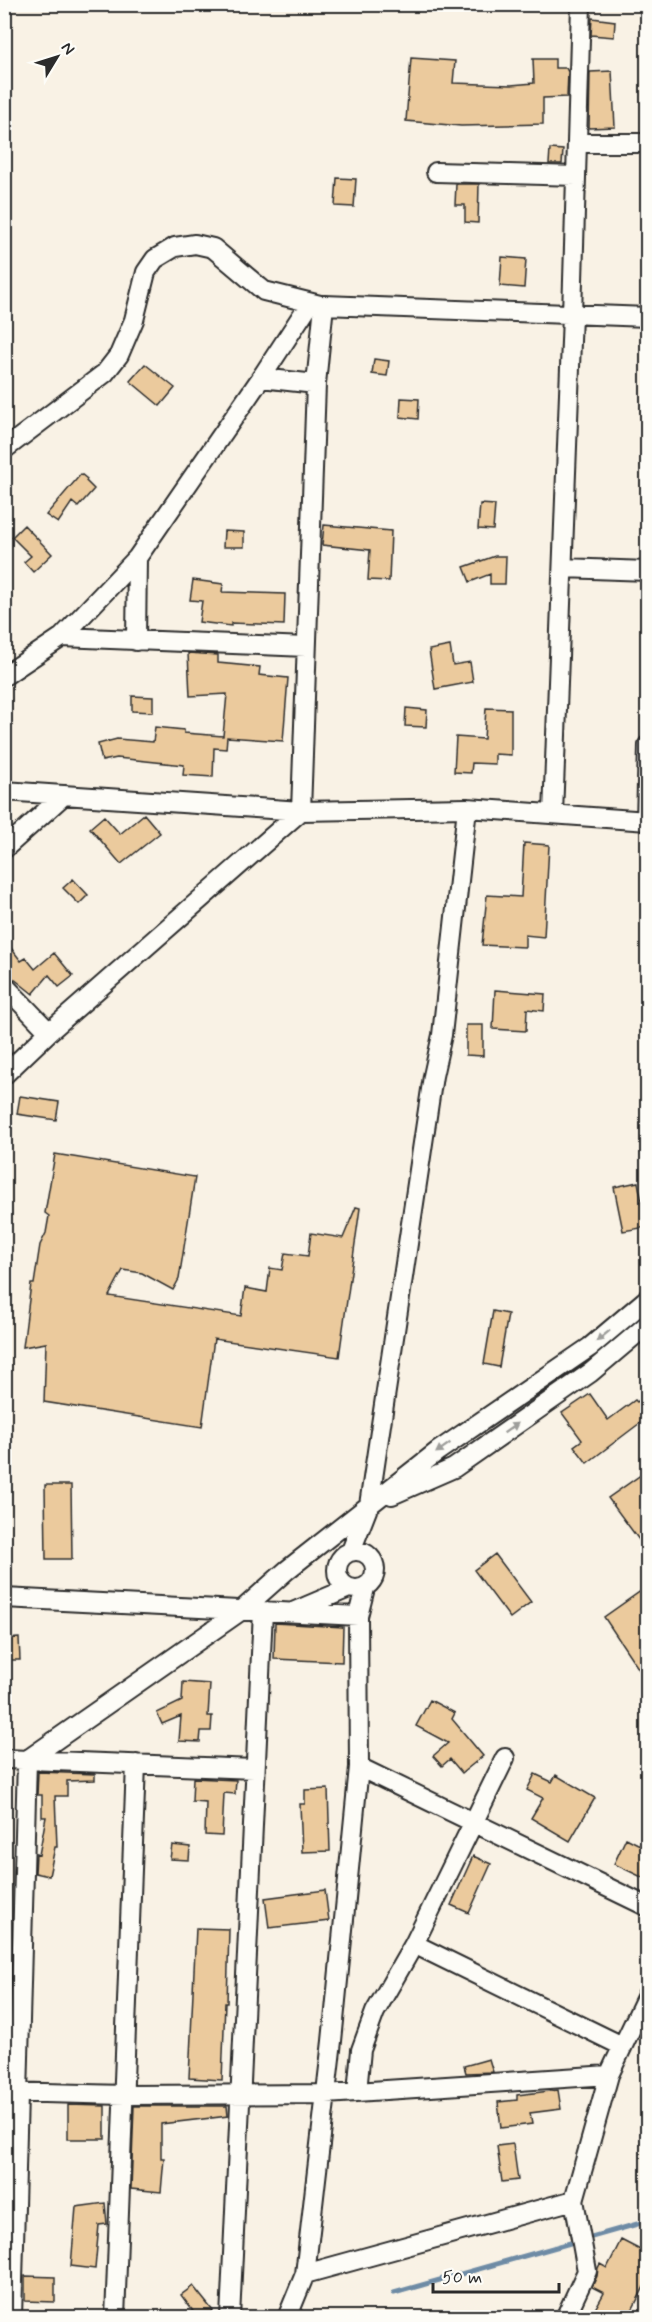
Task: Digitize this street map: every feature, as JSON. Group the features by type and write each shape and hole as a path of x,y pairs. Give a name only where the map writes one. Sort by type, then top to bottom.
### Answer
{"street":[{"path":"553,814 581,4"},
{"path":"577,142 648,143"},
{"path":"436,171 576,176"},
{"path":"6,448 105,373 119,355 134,320 146,272 155,258 174,247 195,244 213,248 264,291 317,304 648,317"},
{"path":"4,676 62,637 137,558 261,378 317,304"},
{"path":"4,1075 49,1032 301,811 317,304"},
{"path":"261,378 316,384"},
{"path":"136,641 137,558"},
{"path":"563,568 648,571"},
{"path":"62,637 306,647"},
{"path":"4,791 301,811 467,808 647,821 648,745"},
{"path":"4,849 64,795"},
{"path":"357,1588 342,1584 336,1569 339,1561 348,1553 369,1505 433,1076 442,1035 467,808"},
{"path":"4,985 49,1032"},
{"path":"27,1760 242,1610 287,1570 438,1451 590,1347 648,1298"},
{"path":"369,1505 454,1468 590,1373 648,1324"},
{"path":"287,1570 360,1551 367,1554 376,1567 375,1575 357,1588 291,1612"},
{"path":"286,2318 305,2274 326,2094 359,1767 357,1588"},
{"path":"4,1598 358,1616"},
{"path":"230,2318 263,1611"},
{"path":"357,2092 361,2050 375,2012 414,1944 505,1758"},
{"path":"4,1760 254,1769"},
{"path":"12,2318 11,2092 27,1760"},
{"path":"115,2318 136,1764"},
{"path":"359,1767 648,1907"},
{"path":"414,1944 622,2046"},
{"path":"565,2318 586,2271 574,2200 609,2075 648,1993"},
{"path":"11,2092 125,2095 326,2094 609,2075"},
{"path":"305,2274 574,2200"}],"building":[{"path":"592,18 615,21 614,37 591,35"},
{"path":"411,58 455,61 453,83 511,85 534,83 533,59 555,59 555,68 566,68 568,72 567,97 543,98 543,124 461,126 406,121"},
{"path":"612,71 615,127 589,128 590,72"},
{"path":"550,149 563,150 562,164 549,164"},
{"path":"337,178 356,179 354,207 335,206"},
{"path":"456,184 479,184 478,223 465,222 465,205 455,205"},
{"path":"502,257 526,259 524,288 500,286"},
{"path":"374,359 389,361 387,376 372,374"},
{"path":"145,364 175,388 160,406 130,381"},
{"path":"401,398 419,399 418,419 400,417"},
{"path":"81,474 94,489 78,507 72,502 58,523 46,515"},
{"path":"480,504 495,505 493,530 478,529"},
{"path":"24,525 52,554 33,572 24,562 31,556 12,537"},
{"path":"324,525 391,531 389,581 368,580 370,550 322,545"},
{"path":"224,531 244,532 244,547 223,547"},
{"path":"495,556 506,556 505,584 490,584 490,574 470,582 464,567"},
{"path":"193,580 223,584 222,592 285,594 284,625 231,623 231,626 199,622 202,601 190,600"},
{"path":"450,646 453,665 470,662 473,682 435,689 429,650"},
{"path":"188,653 218,655 218,663 260,667 259,675 288,678 283,741 227,737 226,749 214,748 213,777 183,775 184,765 117,758 102,761 98,744 117,739 153,742 155,727 184,730 184,733 223,736 227,694 190,696"},
{"path":"132,696 153,697 153,712 132,711"},
{"path":"406,708 427,710 426,727 405,726"},
{"path":"486,708 511,709 511,755 495,754 495,764 472,763 471,773 454,772 456,737 484,739"},
{"path":"144,814 160,833 121,864 90,828 104,816 120,834"},
{"path":"524,843 549,845 544,937 525,935 525,947 482,945 487,895 521,897"},
{"path":"73,879 88,895 79,904 63,888"},
{"path":"4,939 21,961 26,958 35,969 54,953 73,976 59,987 49,975 33,994 4,971"},
{"path":"495,990 545,994 544,1011 527,1009 526,1031 493,1029"},
{"path":"466,1025 483,1025 483,1056 466,1055"},
{"path":"20,1096 59,1102 56,1120 17,1114"},
{"path":"55,1154 195,1177 179,1279 173,1290 142,1273 123,1270 109,1296 241,1316 245,1288 267,1292 270,1268 282,1270 285,1253 308,1256 311,1233 343,1238 356,1207 360,1208 339,1357 214,1339 202,1427 44,1402 46,1343 23,1347 31,1284 34,1284 40,1245 46,1233 49,1216 45,1213"},
{"path":"638,1182 647,1227 623,1231 614,1187"},
{"path":"493,1311 508,1314 499,1367 484,1364"},
{"path":"648,1393 648,1417 587,1463 574,1446 582,1440 562,1413 590,1394 608,1420"},
{"path":"648,1470 648,1552 608,1498"},
{"path":"45,1485 71,1485 72,1559 46,1559"},
{"path":"495,1554 531,1602 510,1618 474,1570"},
{"path":"648,1586 648,1683 604,1617"},
{"path":"275,1623 343,1627 342,1662 274,1659"},
{"path":"19,1638 20,1660 4,1660 4,1639"},
{"path":"183,1682 210,1684 208,1716 212,1716 211,1731 201,1731 200,1742 179,1741 181,1716 162,1724 157,1713 182,1701"},
{"path":"430,1700 455,1713 452,1719 483,1756 462,1773 450,1759 442,1766 433,1756 448,1743 416,1726"},
{"path":"38,1772 95,1774 95,1780 67,1781 67,1796 55,1796 57,1847 55,1847 49,1876 35,1873 36,1854 39,1855 46,1817 42,1817 42,1795 37,1795"},
{"path":"535,1774 552,1782 556,1775 595,1798 570,1841 531,1818 543,1798 527,1790"},
{"path":"193,1778 236,1780 235,1794 224,1793 222,1836 205,1835 206,1802 192,1801"},
{"path":"328,1789 330,1851 302,1852 300,1804 305,1804 305,1790"},
{"path":"626,1838 648,1849 648,1880 614,1864"},
{"path":"172,1845 190,1847 189,1860 170,1859"},
{"path":"473,1856 491,1864 469,1913 451,1905"},
{"path":"325,1890 329,1921 269,1928 265,1898"},
{"path":"196,1928 229,1929 222,2080 189,2078"},
{"path":"489,2059 493,2072 466,2073 464,2066"},
{"path":"558,2090 561,2109 530,2113 532,2124 501,2128 498,2102 517,2100 517,2095"},
{"path":"68,2105 105,2106 105,2139 68,2139"},
{"path":"134,2106 227,2106 228,2116 161,2124 161,2158 164,2158 161,2192 131,2189"},
{"path":"513,2144 518,2180 502,2182 497,2146"},
{"path":"105,2203 107,2224 99,2225 95,2269 71,2266 76,2207"},
{"path":"621,2240 648,2254 648,2279 628,2318 590,2318 604,2293 592,2287 598,2268 600,2264 607,2268"},
{"path":"25,2276 55,2277 55,2302 25,2301"},
{"path":"193,2286 213,2311 205,2318 198,2318 181,2295"}],"waterway":[{"path":"394,2293 648,2221"}]}
